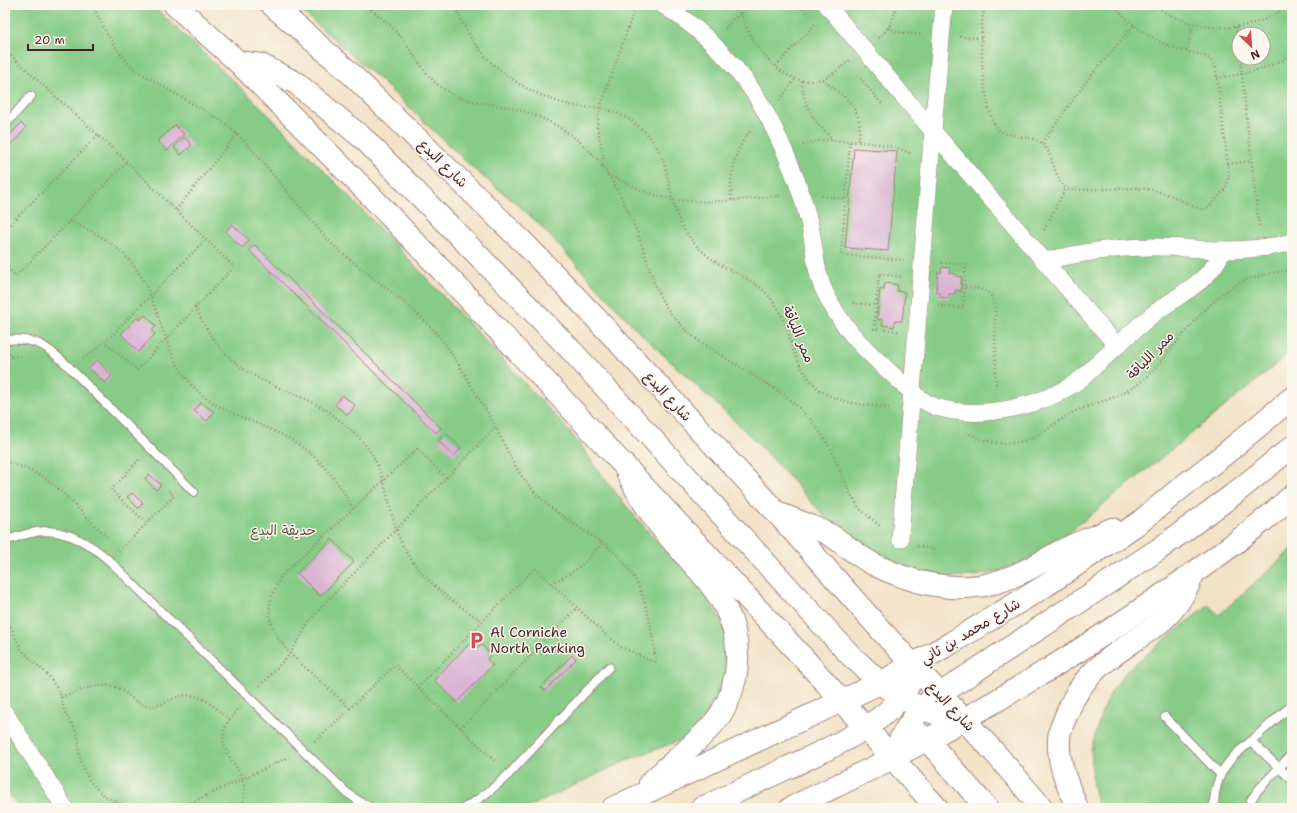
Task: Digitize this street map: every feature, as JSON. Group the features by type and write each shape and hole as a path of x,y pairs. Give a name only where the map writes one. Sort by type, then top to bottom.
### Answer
{"main road":[{"path":"175,5 238,62 367,192 624,465 806,662 937,808"},
{"name":"شارع البدع","path":"272,5 348,71 526,245 777,513 913,665 964,719 1042,808"},
{"path":"238,62 261,65 296,82 365,140 570,349 851,656 880,682 908,724 927,740 987,808"},
{"name":"شارع محمد بن ثاني","path":"613,808 880,682 913,665 1044,586 1140,522 1292,398"},
{"path":"892,758 899,740 908,724 922,708 940,694 1159,550 1234,494 1292,446"},
{"path":"624,465 641,499 658,523 717,592 728,612 734,629 738,654 735,681 727,702 715,722 632,798"},
{"path":"791,808 927,740 1034,678 1109,631 1193,574 1292,496"},
{"path":"777,513 831,536 872,563 897,575 931,585 959,587 993,584 1010,578 1087,540 1119,527 1140,522"},
{"path":"1077,808 1061,767 1059,752 1060,731 1073,699 1088,677 1097,668 1110,657 1162,621 1177,604 1187,589 1193,574"},
{"path":"702,808 824,750 866,728 895,704 910,681 913,665"},
{"path":"841,701 871,704 895,704 922,708 942,716 964,719"}],"street":[{"path":"663,5 717,48 746,81 757,97 787,156 810,224 819,278 837,313 855,339 912,393 925,402 947,410 969,412 997,410 1019,407 1041,400 1062,390 1082,378 1154,314 1204,278 1219,261 1223,250"},
{"path":"827,5 908,102 933,129 1118,346"},
{"path":"900,539 944,5"},
{"path":"1039,255 1150,246 1223,250 1261,248 1292,242"},
{"path":"5,713 65,808"}],"lane":[{"path":"5,125 30,96"},
{"path":"5,340 19,339 34,341 49,349 70,368 194,492"},
{"path":"5,541 23,534 46,531 66,534 96,549 110,560 346,792 372,808"},
{"path":"464,808 480,799 494,788 609,667"},
{"path":"1214,808 1216,786 1220,774 1226,764 1292,705"},
{"path":"1165,717 1220,774"},
{"path":"1250,741 1292,780"},
{"path":"1250,808 1251,800 1258,790 1292,754"}],"path":[{"path":"92,5 111,41 127,62 137,71 225,123 238,134 325,237 353,263 371,275 416,312 434,330 448,348 496,428 510,457 531,488 545,502 614,552 622,560 635,579 649,614 653,631 656,663 620,647 535,568 418,687"},
{"path":"365,5 388,23 400,37 420,66 443,88 456,96 470,101 527,112 547,120 575,138 586,148 603,168 618,191 636,228 655,287 674,318 697,340 783,394 797,406 822,435 832,451 852,497 860,508 881,527 900,539 917,546 935,550"},
{"path":"370,9 375,5"},
{"name":"ممر اللياقة","path":"454,5 470,37 483,53 512,79 528,89 563,103 581,107 600,108 613,112 630,120 645,132 662,156 672,199 682,226 701,250 713,260 757,285 774,303 786,324 798,361 820,390 842,401 910,411"},
{"path":"603,168 597,127 600,108 636,5"},
{"path":"737,5 751,36 762,52 776,66 788,75 802,81 816,81 829,76 847,62"},
{"path":"717,48 720,36 727,26 741,13 753,5"},
{"path":"986,5 983,13 981,38 982,64 985,89 992,122 997,129 1004,133 1032,139 1042,143 1048,151 1062,185 1066,188 1073,190 1136,188 1154,190 1172,196 1199,209 1210,207 1227,185 1229,173 1216,69 1211,60 1202,55 1187,52 1159,42 1146,34 1122,15 1114,5"},
{"path":"1154,5 1167,14 1193,24 1221,28 1231,27"},
{"path":"1240,26 1253,23 1270,16 1288,5"},
{"path":"776,66 816,23"},
{"path":"1187,52 1193,24"},
{"path":"1042,143 1086,82 1134,25"},
{"path":"5,50 127,162 234,267 137,370 105,342"},
{"path":"1217,78 1242,75 1261,70 1292,55"},
{"path":"1241,66 1261,248"},
{"path":"822,79 845,97 854,107 860,124 858,142"},
{"path":"802,81 802,92 811,115 834,140"},
{"path":"176,210 238,134"},
{"path":"5,230 98,135"},
{"path":"787,156 797,148 809,142 834,140 896,147 930,162"},
{"path":"850,142 841,256 966,265 963,308 919,305"},
{"path":"1228,164 1252,161"},
{"path":"5,265 16,276 127,162"},
{"path":"607,174 656,195 686,201 732,200 800,194 845,198"},
{"path":"1039,255 1066,188"},
{"path":"69,221 90,230 110,242 127,257 141,275 151,296 172,356 181,371 192,384 204,396 218,406 233,414 269,428 304,448 332,475 344,491 353,509"},
{"path":"70,368 105,342 206,240"},
{"name":"ممر اللياقة","path":"963,431 980,440 992,443 1015,443 1038,435 1074,412 1115,398 1130,390 1154,369 1209,306 1221,295 1249,279 1265,274 1292,269"},
{"path":"917,333 874,329 879,274 921,279"},
{"path":"964,287 987,291 991,295 994,304 997,410"},
{"path":"195,307 206,329 232,360 247,372 262,381 316,404 348,426 362,441 374,457 384,480 396,530 406,551 421,572 439,591 482,621"},
{"path":"8,350 11,357 25,356"},
{"path":"242,808 244,798 243,778 224,745 223,732 228,719 290,654 306,627 318,611 496,428"},
{"path":"350,708 290,654 278,638 271,622 270,610 273,591 283,574 417,449 446,478"},
{"path":"134,455 144,465"},
{"path":"139,460 111,490 147,523"},
{"path":"5,461 22,466 44,477 62,492 109,540"},
{"path":"110,560 174,496 164,486"},
{"path":"551,583 580,567 592,556 602,542"},
{"path":"114,545 120,550"},
{"path":"461,728 577,608"},
{"path":"5,616 23,651 44,670 53,682 61,697 65,714 77,733 79,740 79,755 82,765 91,782 106,797 114,802 134,808"},
{"path":"180,808 302,750 321,736 395,665 508,774"},
{"path":"61,697 89,688 103,686 114,686 123,691 133,700 143,705 152,706 166,703 175,698 188,695 199,696 210,703 228,719"}],"green space":[{"name":"حديقة البدع","path":"5,5 152,5 257,103 372,220 562,423 580,444 596,468 636,518 701,587 723,623 730,660 722,696 687,738 629,759 527,808 18,808 5,786"},
{"path":"295,5 1292,5 1292,350 1261,377 1055,544 1037,556 996,572 974,576 952,577 930,575 888,564 834,527 769,455 640,333 537,222 476,171 380,80"},
{"path":"1292,549 1292,808 1099,808 1093,786 1091,750 1102,712 1112,691 1126,671 1208,605 1219,615"}],"building":[{"path":"21,123 26,128 5,151 5,140"},
{"path":"175,125 184,134 167,151 158,141"},
{"path":"184,137 192,145 181,155 174,147"},
{"path":"854,148 897,151 888,251 845,248"},
{"path":"232,224 249,240 242,248 225,232"},
{"path":"255,245 441,428 436,433 249,250"},
{"path":"942,267 950,268 949,273 962,277 961,291 955,290 955,294 949,294 949,298 940,297 940,293 936,292 938,272 941,273"},
{"path":"885,283 898,285 897,291 905,292 902,321 895,321 894,327 882,325 882,320 877,319 880,289 884,290"},
{"path":"145,315 156,326 152,331 155,334 138,352 121,334 138,317 140,320"},
{"path":"97,360 112,376 105,383 89,368"},
{"path":"342,395 355,405 348,415 335,405"},
{"path":"201,402 214,412 207,421 194,411"},
{"path":"445,433 461,448 454,456 438,441"},
{"path":"149,474 161,485 156,490 145,479"},
{"path":"132,493 143,503 138,508 127,497"},
{"path":"332,539 354,562 320,596 297,573"},
{"path":"470,643 476,649 481,644 491,655 487,659 493,665 457,702 434,680"},
{"path":"572,655 576,659 545,691 541,687"}],"place":[{"name":"Al Corniche North Parking","path":"477,640"}]}
